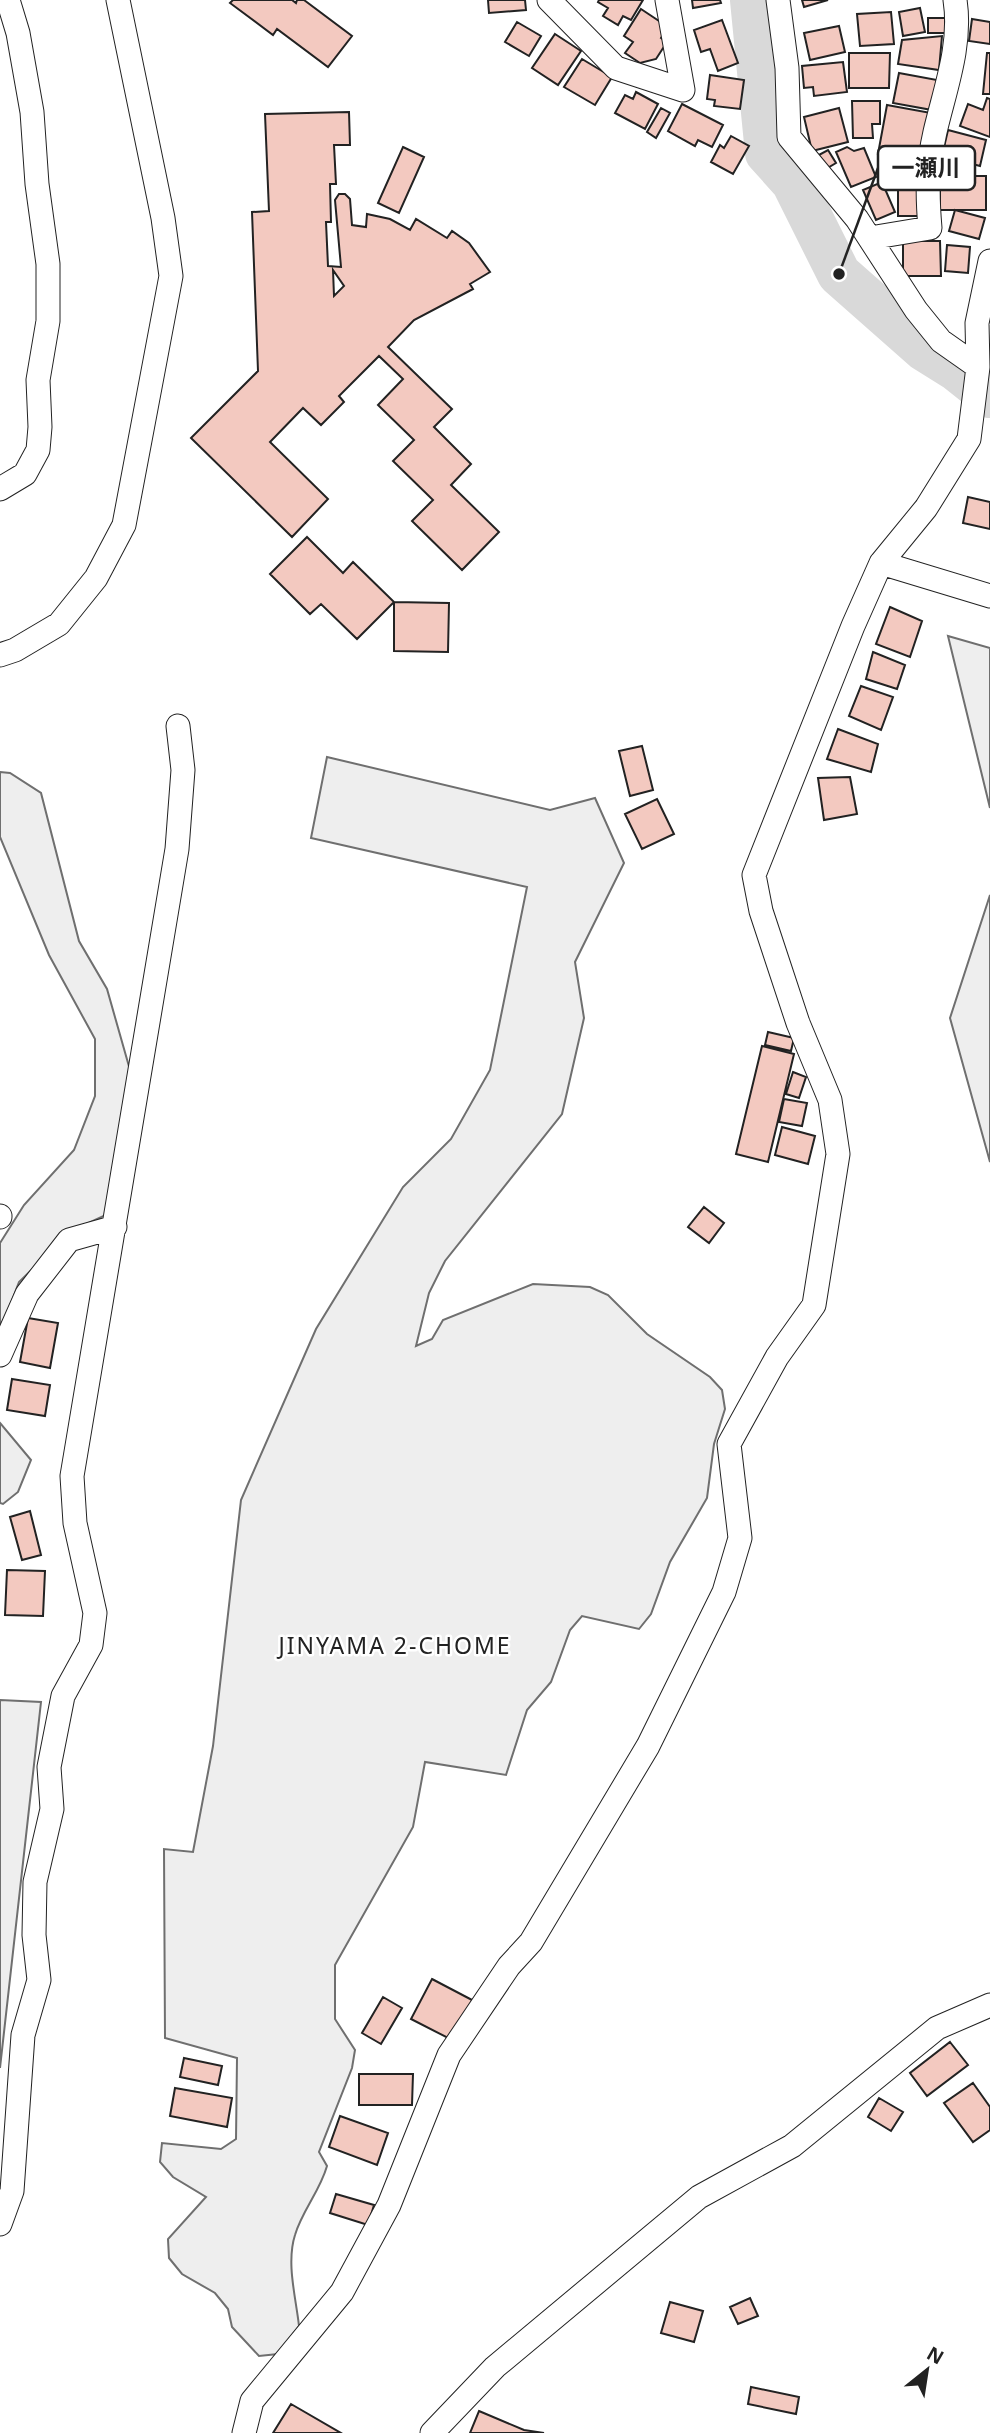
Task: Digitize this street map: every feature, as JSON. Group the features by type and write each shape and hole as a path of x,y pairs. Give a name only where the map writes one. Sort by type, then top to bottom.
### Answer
{"street":[{"path":"0,489 25,474 38,450 38,380 48,321 48,264 37,184 32,112 18,33 8,0"},
{"path":"0,655 15,650 59,624 96,578 124,525 171,276 163,218 118,0"},
{"path":"549,0 616,68 683,90 667,0"},
{"path":"778,0 786,68 789,136 857,219 916,310 941,341 978,367"},
{"path":"870,239 930,229 926,190 935,135 951,69 958,17 955,0"},
{"path":"244,2433 252,2401 341,2292 388,2205 449,2055 509,1966 530,1942 648,1746 724,1592 740,1538 729,1444 777,1357 814,1305 838,1154 830,1100 793,1010 761,911 754,875 853,626 881,563 926,508 969,439 978,367 977,323 990,261"},
{"path":"881,563 990,596"},
{"path":"0,2224 12,2192 23,2035 39,1980 34,1935 36,1882 52,1808 49,1767 63,1696 91,1645 94,1613 75,1523 72,1476 177,849 183,770 178,726"},
{"path":"0,1355 27,1294 69,1240 115,1227"},
{"path":"432,2433 495,2367 699,2197 792,2146 937,2028 990,2005"}],"shaded area":[{"path":"948,636 990,648 990,808"},
{"path":"327,757 550,810 595,798 624,863 575,962 584,1018 562,1114 445,1261 429,1293 416,1346 432,1339 443,1320 533,1284 590,1287 608,1295 647,1334 710,1377 722,1390 725,1409 714,1444 707,1498 670,1562 651,1614 639,1629 582,1616 570,1630 551,1682 527,1710 506,1775 425,1762 413,1827 335,1965 335,2019 355,2050 352,2068 319,2152 327,2166 298,2226 292,2246 292,2280 299,2326 278,2354 259,2356 232,2327 228,2309 215,2293 182,2274 169,2258 168,2239 206,2197 173,2177 160,2162 162,2143 221,2149 236,2139 237,2058 165,2038 164,1849 193,1852 213,1746 241,1500 316,1329 403,1187 451,1139 490,1070 527,887 311,838"},
{"path":"0,772 10,773 41,793 79,941 107,989 132,1077 108,1214 73,1230 19,1282 0,1332 0,1243 24,1205 74,1150 95,1096 95,1039 49,955 0,837"},
{"path":"990,895 990,1162 950,1018"},
{"path":"0,1423 31,1460 18,1492 3,1504 0,1503"},
{"path":"0,1700 41,1702 0,2068"}],"building":[{"path":"233,0 292,0 296,3 297,0 304,0 352,36 328,67 277,29 273,35 230,3"},
{"path":"488,0 525,0 526,10 489,13"},
{"path":"643,0 631,20 623,16 618,25 603,16 608,8 598,2"},
{"path":"692,0 720,0 721,3 693,8"},
{"path":"802,0 828,0 804,7"},
{"path":"920,8 925,32 903,36 899,12"},
{"path":"641,9 668,27 661,38 667,42 656,59 640,63 625,53 633,42 624,36"},
{"path":"891,12 894,44 860,46 857,14"},
{"path":"928,18 945,18 945,33 928,33"},
{"path":"972,19 990,22 990,44 969,41"},
{"path":"722,20 738,63 718,71 710,49 701,52 694,30"},
{"path":"517,22 541,36 529,56 505,42"},
{"path":"839,26 845,52 810,60 804,33"},
{"path":"555,34 581,51 558,85 532,68"},
{"path":"942,36 939,70 898,64 902,40"},
{"path":"849,53 890,53 889,88 849,88"},
{"path":"987,53 990,53 990,94 983,94"},
{"path":"582,59 612,77 595,105 564,87"},
{"path":"843,62 847,92 814,96 813,87 804,88 802,66"},
{"path":"899,73 937,80 932,110 893,103"},
{"path":"710,75 744,80 740,109 714,106 715,100 707,99"},
{"path":"636,92 658,104 645,129 615,113 625,95 633,99"},
{"path":"987,98 990,99 990,137 960,126 968,104 983,110"},
{"path":"852,101 880,101 880,124 872,124 873,138 853,138"},
{"path":"682,104 723,125 712,147 698,140 695,146 668,131"},
{"path":"887,105 931,113 922,162 878,154"},
{"path":"661,108 670,113 656,138 647,132"},
{"path":"839,108 848,142 812,151 804,117"},
{"path":"349,112 350,145 334,145 336,184 330,184 331,222 326,222 328,266 341,267 335,200 339,194 345,194 350,199 352,225 366,227 367,214 390,219 410,230 416,219 447,238 452,231 469,243 490,272 470,284 473,289 414,320 388,347 452,409 434,427 471,464 451,485 499,532 462,570 412,521 433,500 393,461 414,440 378,405 403,379 379,356 339,396 344,402 321,425 303,408 270,442 328,499 292,537 191,438 258,371 252,212 269,211 265,114","holes":["333,270 344,286 334,296"]},
{"path":"948,130 986,140 980,166 942,156"},
{"path":"731,136 749,146 733,174 711,162 720,145 724,148"},
{"path":"403,147 424,157 399,213 378,203"},
{"path":"847,147 854,151 864,148 876,177 851,187 836,152"},
{"path":"828,150 836,163 824,170 817,156"},
{"path":"940,176 986,176 986,210 940,210"},
{"path":"882,182 895,212 876,220 863,190"},
{"path":"898,184 920,184 920,216 898,216"},
{"path":"955,210 985,218 979,239 949,231"},
{"path":"903,241 940,241 941,276 903,276"},
{"path":"947,245 970,247 968,273 945,271"},
{"path":"968,497 990,502 990,529 963,523"},
{"path":"307,537 343,573 353,562 394,602 357,639 321,604 310,614 270,574"},
{"path":"394,602 449,603 448,652 394,651"},
{"path":"890,607 922,621 910,657 876,644"},
{"path":"873,652 905,665 897,689 866,679"},
{"path":"861,686 893,697 881,730 849,716"},
{"path":"838,729 878,744 871,772 827,759"},
{"path":"642,746 653,790 630,796 619,751"},
{"path":"850,777 857,814 824,820 818,778"},
{"path":"657,799 674,834 642,849 625,814"},
{"path":"768,1032 794,1038 791,1051 765,1045"},
{"path":"762,1046 794,1054 768,1162 736,1154"},
{"path":"793,1072 806,1077 799,1098 786,1094"},
{"path":"784,1099 807,1103 802,1126 779,1122"},
{"path":"782,1127 815,1136 808,1164 775,1155"},
{"path":"704,1207 724,1223 709,1243 688,1227"},
{"path":"28,1318 58,1323 50,1368 20,1362"},
{"path":"12,1379 50,1385 45,1416 7,1410"},
{"path":"30,1511 41,1555 22,1560 10,1517"},
{"path":"7,1570 45,1571 43,1616 5,1615"},
{"path":"432,1979 474,2001 454,2041 411,2019"},
{"path":"383,1997 402,2008 381,2044 362,2033"},
{"path":"950,2042 968,2065 927,2096 910,2073"},
{"path":"184,2058 222,2066 218,2085 180,2077"},
{"path":"359,2074 413,2074 412,2105 359,2105"},
{"path":"973,2083 990,2107 990,2130 973,2142 944,2103"},
{"path":"175,2088 232,2098 227,2127 170,2116"},
{"path":"879,2098 903,2112 891,2131 868,2117"},
{"path":"340,2116 388,2133 377,2165 329,2147"},
{"path":"336,2194 374,2205 368,2225 330,2213"},
{"path":"750,2298 758,2316 738,2324 730,2307"},
{"path":"670,2302 703,2311 694,2342 661,2333"},
{"path":"751,2387 799,2397 796,2414 748,2404"},
{"path":"291,2404 341,2433 273,2433"},
{"path":"479,2411 524,2430 544,2433 470,2433"}],"waterway":[{"path":"752,0 767,153 793,182 839,274 924,349 956,369 990,396"}],"place":[{"name":"一瀬川","path":"839,274"}],"district":[{"name":"JINYAMA 2-CHOME","path":"395,1645"}]}
